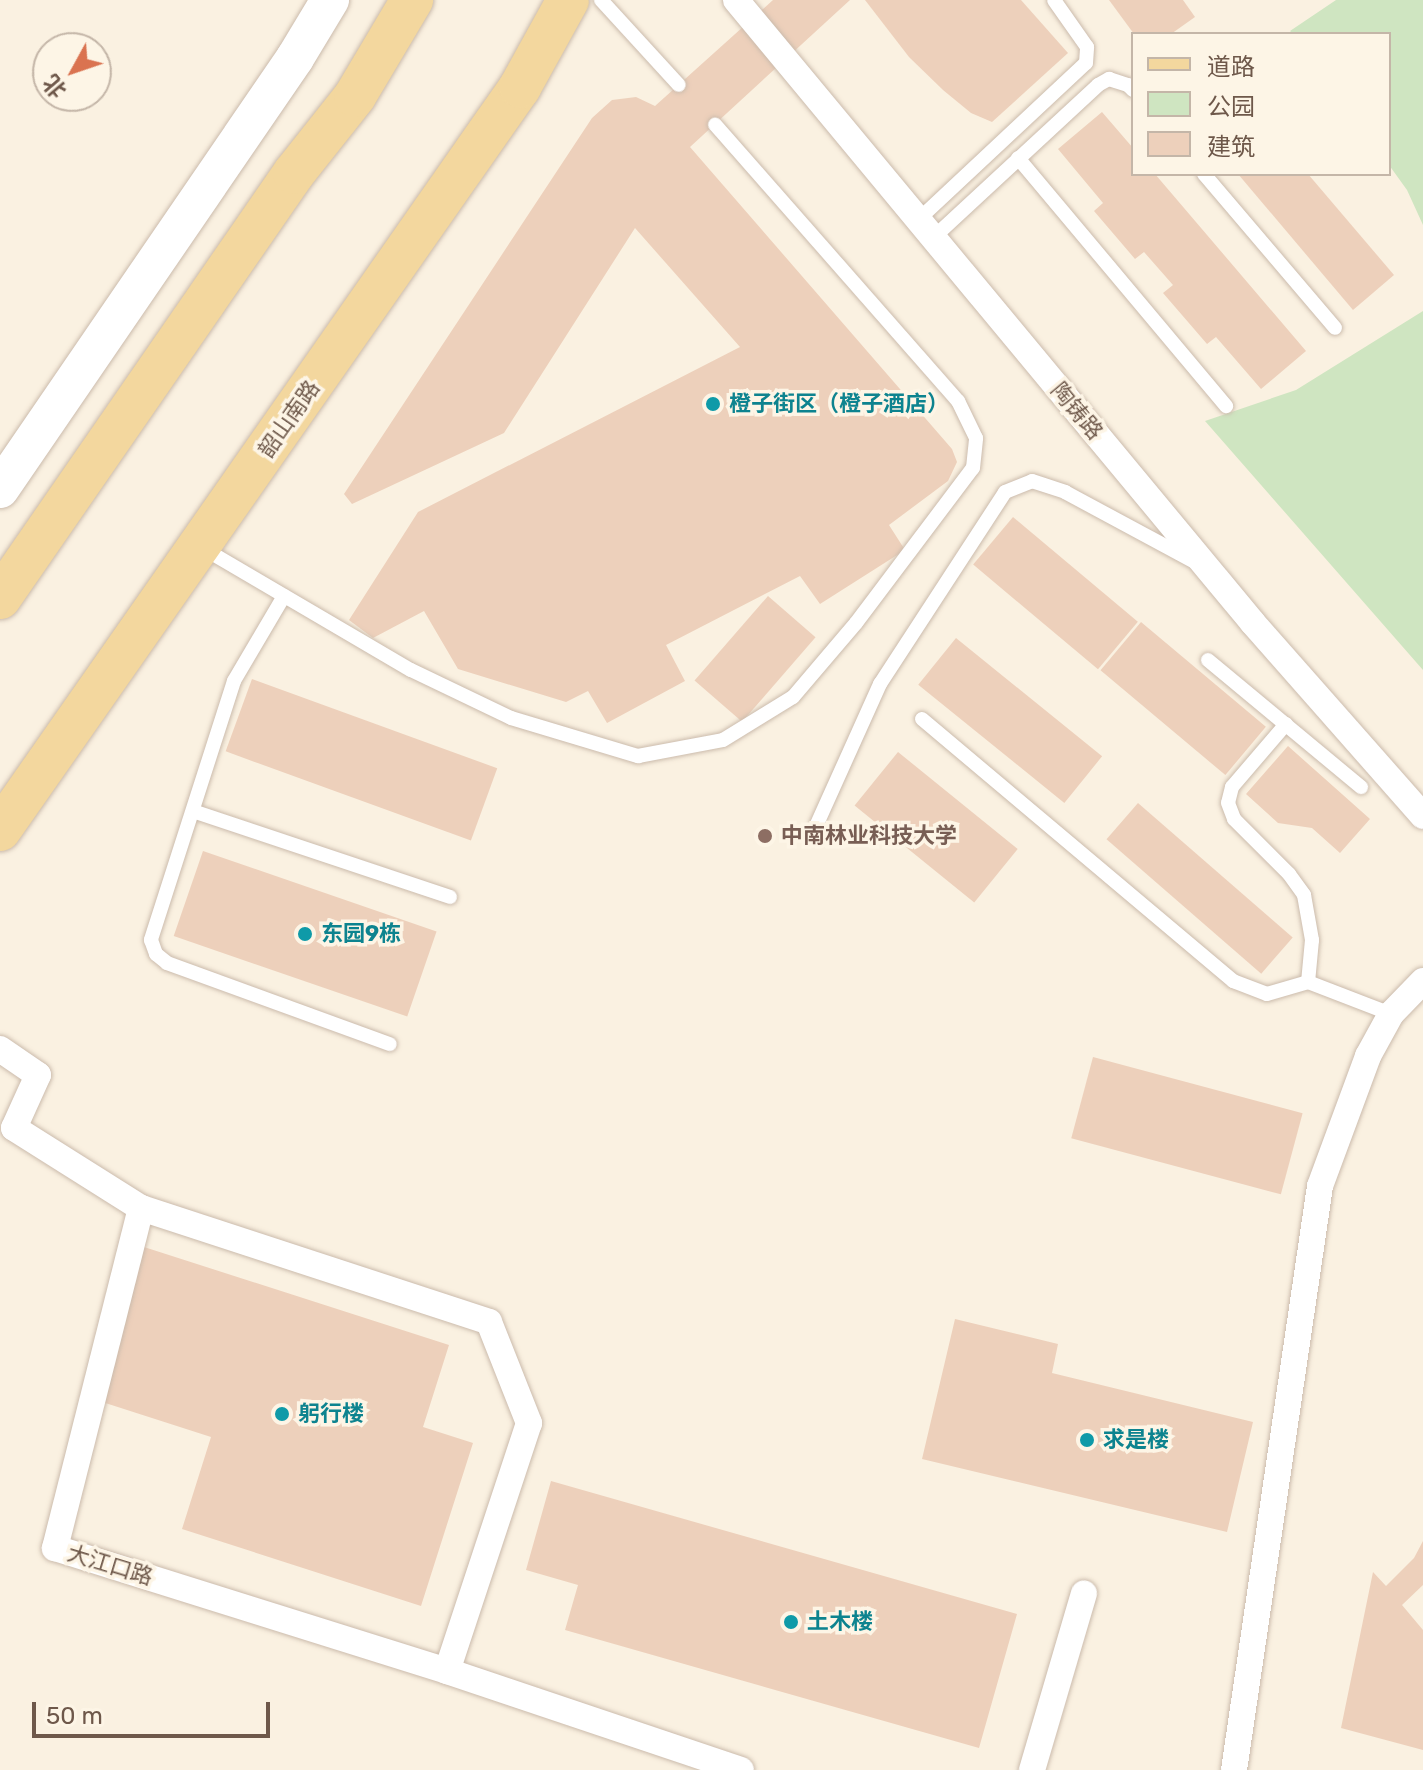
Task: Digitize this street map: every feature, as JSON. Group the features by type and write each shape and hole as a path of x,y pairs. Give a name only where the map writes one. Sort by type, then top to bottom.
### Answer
{"main road":[{"path":"0,598 294,173 355,96 412,0"},
{"name":"韶山南路","path":"0,830 520,87 568,0"}],"street":[{"path":"0,489 278,85 330,0"},
{"name":"陶铸路","path":"736,0 1207,568 1423,816"},
{"path":"1234,1770 1320,1186 1368,1056 1391,1014 1423,981"},
{"path":"0,1049 38,1075 14,1128 141,1208 489,1322 529,1423 447,1671"},
{"name":"大江口路","path":"141,1208 55,1548 447,1671 741,1770"},
{"path":"1032,1770 1084,1593"}],"lane":[{"path":"601,0 679,85"},
{"path":"926,229 1086,63 1087,47 1054,0"},
{"path":"926,229 1018,158 1098,85 1109,79 1131,88"},
{"path":"200,547 411,670 511,718 638,756 723,740 793,697 856,623 973,468 976,438 958,401 715,124"},
{"path":"1018,158 1226,406"},
{"path":"1206,176 1335,328"},
{"path":"817,824 880,684 1005,492 1032,481 1065,492 1207,568"},
{"path":"284,596 234,681 151,940 156,954 167,963 390,1044"},
{"path":"1208,660 1361,787"},
{"path":"922,719 1233,981 1267,994 1308,982 1391,1014"},
{"path":"1286,724 1232,787 1228,803 1234,819 1289,874 1304,895 1312,940 1308,982"},
{"path":"193,811 450,897"}],"green space":[{"path":"1336,0 1423,0 1423,225 1407,190 1391,168 1391,32 1290,31"},
{"path":"1423,311 1423,670 1205,421 1296,390"}],"building":[{"path":"773,0 850,0 690,147 952,449 957,462 948,481 889,525 905,550 820,604 800,576 666,645 685,681 607,723 588,691 566,702 458,669 424,611 373,638 349,620 418,512 740,347 635,228 504,433 352,504 344,494 592,118 612,100 636,97 655,106"},
{"path":"865,0 1021,0 1068,53 992,122 971,113 943,90 909,57"},
{"path":"1109,0 1183,0 1195,17 1174,32 1133,32"},
{"path":"1102,112 1131,146 1131,176 1157,176 1306,351 1261,389 1216,337 1207,344 1163,293 1173,285 1144,252 1135,259 1094,211 1103,203 1058,149"},
{"path":"1240,176 1310,176 1394,275 1353,310"},
{"path":"1013,517 1138,622 1098,669 973,564"},
{"path":"768,596 816,637 742,722 695,681"},
{"path":"1141,622 1266,727 1225,775 1101,670"},
{"path":"956,638 1102,756 1064,803 918,685"},
{"path":"252,679 497,768 471,841 226,751"},
{"path":"1288,746 1370,819 1340,853 1312,828 1278,823 1246,794"},
{"path":"898,752 1018,849 974,903 855,806"},
{"path":"1138,803 1293,937 1261,974 1107,839"},
{"name":"东园9栋","path":"203,851 437,931 407,1017 174,936"},
{"path":"1093,1057 1303,1113 1281,1194 1071,1138"},
{"name":"躬行楼","path":"144,1247 449,1345 423,1427 473,1443 421,1606 182,1529 211,1437 96,1400"},
{"name":"求是楼","path":"955,1319 1058,1344 1052,1373 1253,1422 1227,1532 922,1459"},
{"name":"土木楼","path":"551,1481 1017,1614 979,1748 565,1630 578,1585 526,1570"},
{"path":"1423,1541 1423,1585 1402,1605 1423,1630 1423,1750 1341,1728 1373,1572 1386,1586 1414,1558"}],"place":[{"name":"橙子街区（橙子酒店）","path":"713,404"},
{"name":"中南林业科技大学","path":"765,836"},
{"name":"东园9栋","path":"305,934"},
{"name":"躬行楼","path":"282,1414"},
{"name":"求是楼","path":"1087,1440"},
{"name":"土木楼","path":"791,1622"}]}
